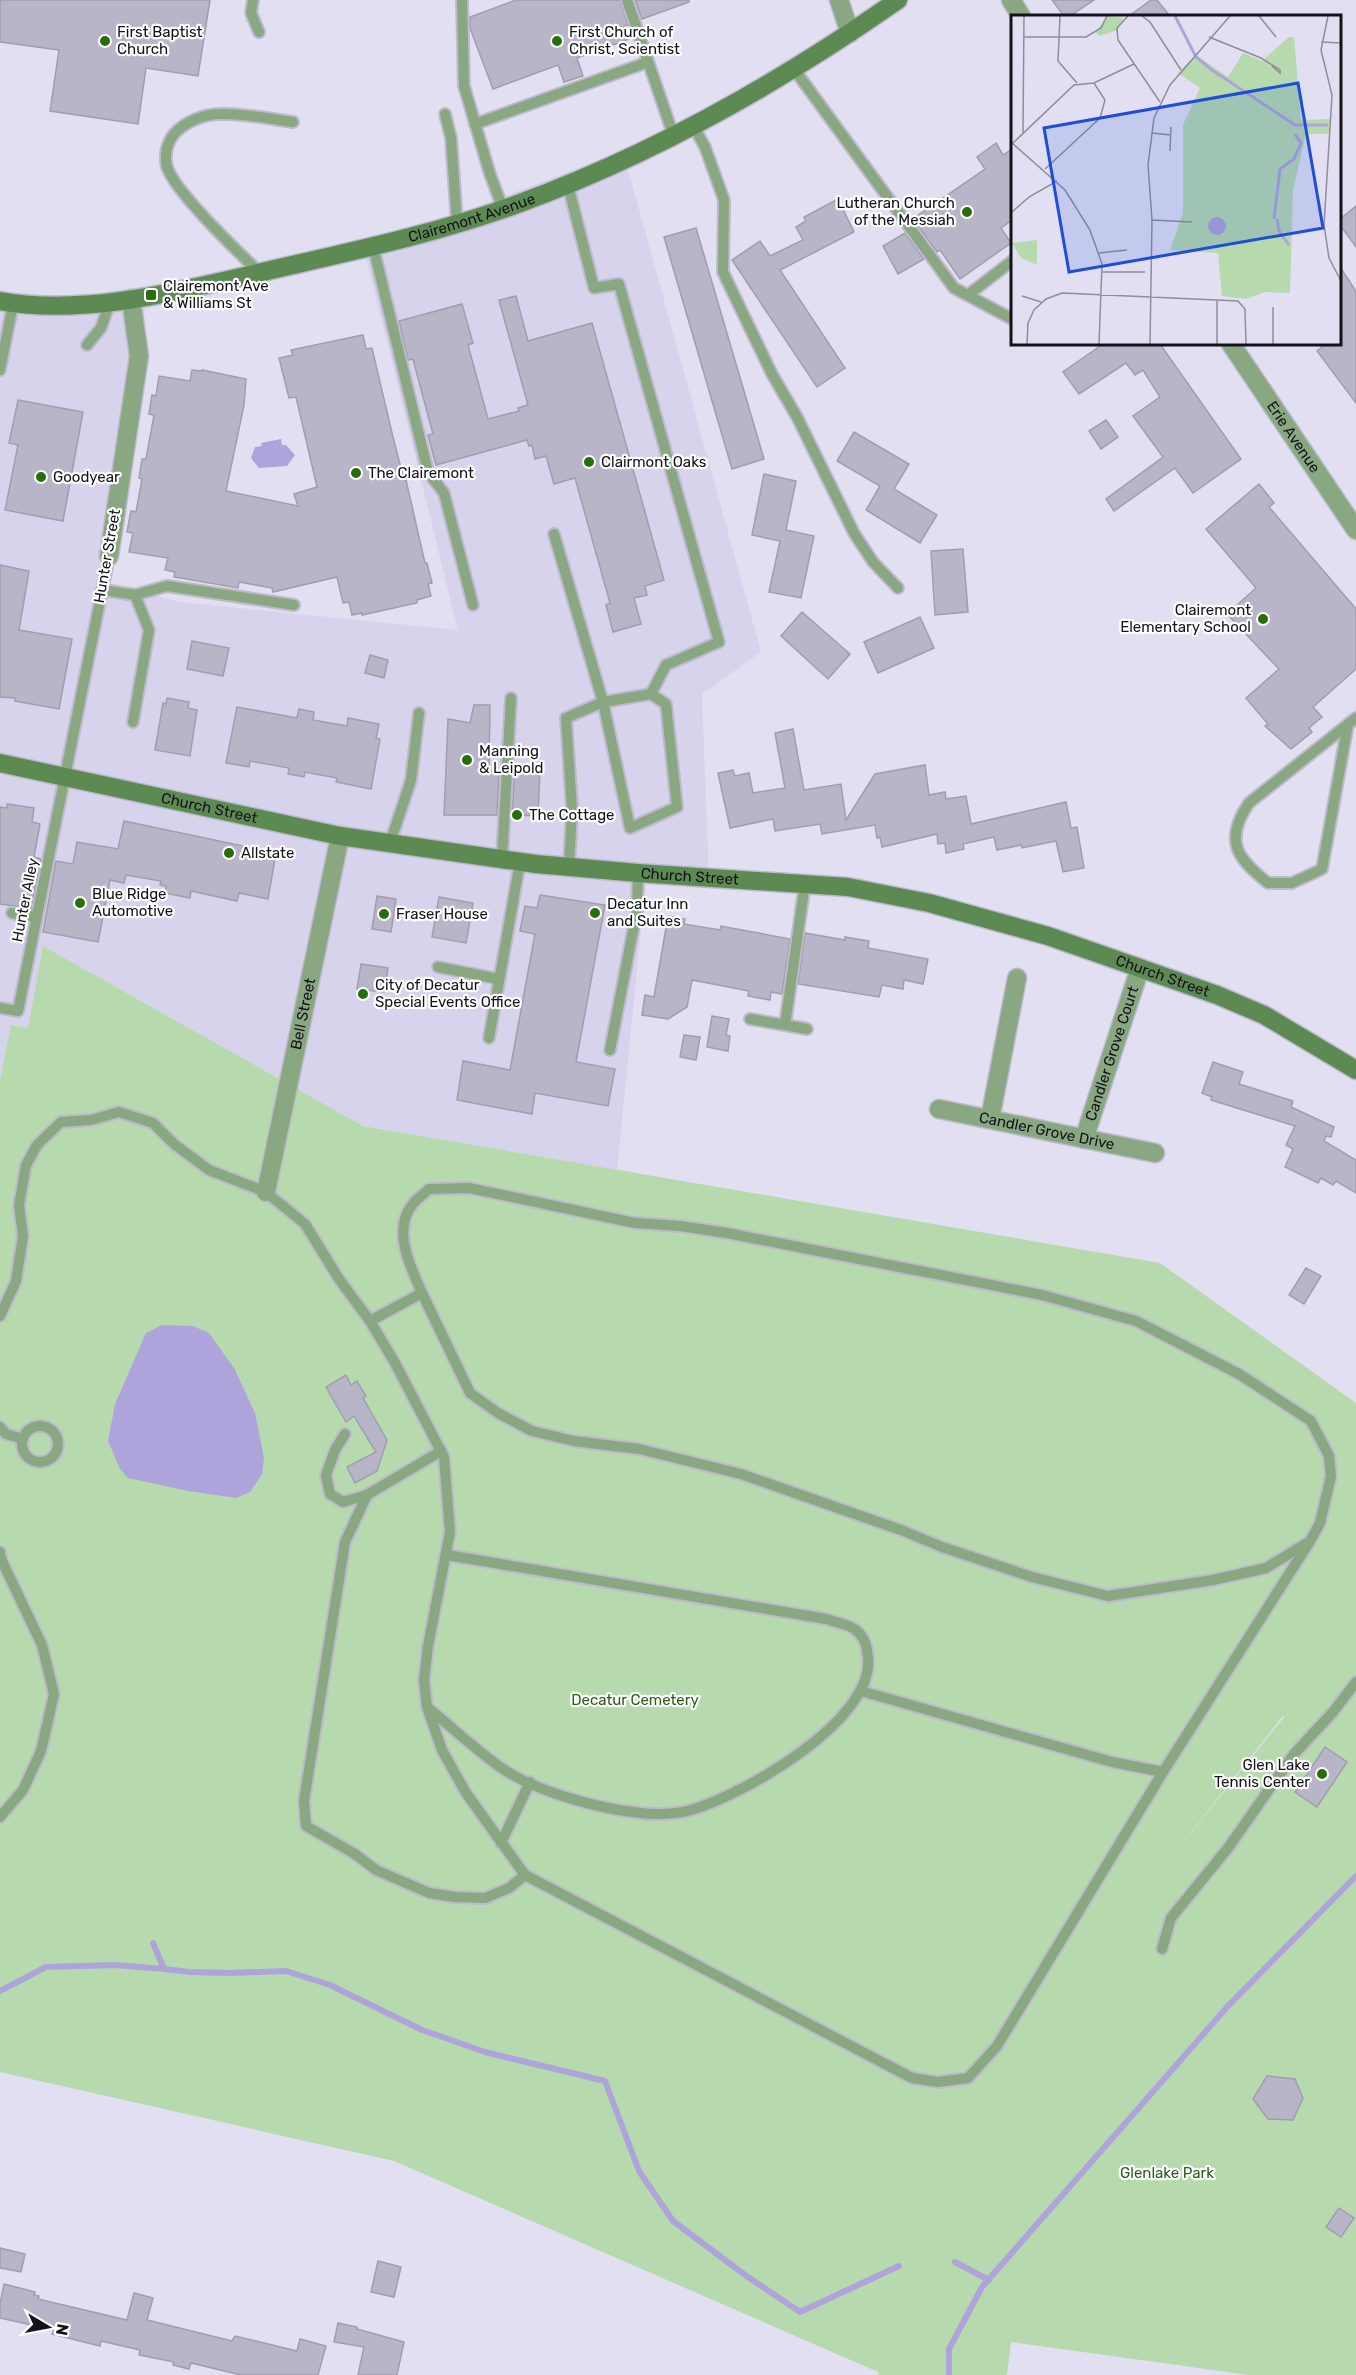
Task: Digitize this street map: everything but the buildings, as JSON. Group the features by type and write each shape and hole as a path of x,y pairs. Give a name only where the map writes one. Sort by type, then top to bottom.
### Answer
{"main road":[{"name":"Clairemont Avenue","path":"7,302 56,308 131,299 260,273 373,246 503,209 568,185 694,127 794,69 898,0"},
{"name":"Church Street","path":"0,763 340,836 569,867 848,887 929,903 1024,937 1140,968 1217,995 1264,1015 1356,1070"}],"street":[{"path":"838,0 850,33"},
{"path":"1011,0 1020,15"},
{"name":"Hunter Street","path":"109,556 139,356 131,299"},
{"name":"Erie Avenue","path":"1233,345 1356,530"},
{"name":"Bell Street","path":"266,1192 340,836"},
{"name":"Candler Grove Court","path":"1084,1139 1140,968"},
{"path":"990,1119 1017,978"},
{"name":"Candler Grove Drive","path":"939,1109 1155,1153"}],"lane":[{"path":"253,0 251,13 259,32"},
{"path":"462,0 464,86 503,209"},
{"path":"627,0 674,137"},
{"path":"475,124 648,62"},
{"path":"794,69 954,288 1011,318"},
{"path":"260,273 236,251 180,189 167,166 167,147 178,130 206,115 221,114 293,122"},
{"path":"446,114 451,138 457,223"},
{"path":"694,127 705,147 724,200 723,272 772,374 797,417 854,533 873,562 898,588"},
{"path":"568,185 594,288 619,284 719,642 666,664 651,694"},
{"path":"373,246 428,472 444,493 473,605"},
{"path":"968,295 1011,262"},
{"path":"0,370 7,302"},
{"path":"87,345 101,328 110,302"},
{"path":"554,534 603,702 630,828 677,807 666,704 651,694 603,702 566,718 572,809 569,867"},
{"name":"Hunter Street","path":"65,776 109,556"},
{"path":"102,590 135,595 167,586 294,605"},
{"path":"133,722 149,630 135,595"},
{"path":"489,1038 499,979 511,860 511,698"},
{"path":"390,843 411,780 419,713"},
{"path":"1352,721 1322,869 1292,883 1268,883 1248,868 1235,846 1238,819 1249,802 1352,721"},
{"name":"Hunter Alley","path":"0,1008 18,1011 65,776"},
{"path":"610,1050 637,910 638,873"},
{"path":"785,1025 805,883"},
{"path":"12,913 37,917"},
{"path":"438,967 499,979"},
{"path":"750,1019 807,1029"},
{"path":"0,1316 15,1281 24,1236 19,1205 26,1165 37,1145 61,1122 90,1120 118,1112 153,1123 174,1144 209,1170 266,1192 304,1224 339,1279 370,1321 395,1363 444,1457 450,1532 428,1646 424,1680 427,1707 442,1750 466,1793 501,1843 525,1875 912,2078 938,2082 968,2078 997,2046 1163,1772 1310,1541 1320,1523 1331,1476 1329,1456 1311,1421 1239,1374 1136,1321 1042,1295 727,1233 680,1226 635,1223 585,1214 469,1188 429,1189 411,1205 404,1222 404,1241 408,1262 470,1393 498,1413 532,1431 574,1441 639,1449 741,1474 1032,1577 1108,1596 1213,1580 1266,1568 1310,1541"},
{"path":"370,1321 422,1293"},
{"path":"2,1434 23,1439"},
{"path":"345,1434 335,1450 326,1475 330,1494 343,1502 367,1495 441,1451"},
{"path":"367,1495 345,1542 303,1801 306,1826 355,1854 376,1870 429,1893 455,1898 486,1898 509,1888 525,1875"},
{"path":"0,1552 1,1559 42,1645 54,1694 40,1751 23,1790 0,1817"},
{"path":"427,1707 504,1770 554,1793 593,1805 643,1814 690,1810 772,1773 795,1758 833,1725 861,1691 869,1667 867,1644 855,1629 826,1619 447,1555"},
{"path":"1162,1949 1172,1918 1228,1848 1294,1754 1333,1712 1356,1682"},
{"path":"861,1691 1112,1762 1163,1772"},
{"path":"501,1843 530,1782"}],"shaded area":[{"path":"623,151 761,652 702,694 709,880 646,880 617,1170 363,1126 43,946 28,1028 11,1026 0,1080 0,304 10,306 148,287 106,582 179,602 458,630 363,246 419,229"},
{"path":"281,439 282,445 286,445 295,455 287,466 259,468 251,458 255,447 262,446 261,443"},
{"path":"162,1325 193,1326 209,1333 234,1368 255,1413 264,1458 262,1474 250,1492 236,1498 188,1491 128,1478 120,1469 108,1441 115,1404 146,1333"}],"green space":[{"name":"Decatur Cemetery","path":"43,946 363,1126 1160,1263 1356,1403 1356,2375 1249,2375 1011,2342 1007,2375 878,2375 878,2372 394,2161 0,2072 0,1080 11,1025 28,1028","holes":["1283,1716 1284,1717 1158,1874"]}],"waterway":[{"path":"949,2375 949,2349 982,2287 1228,2006 1356,1876"},
{"path":"153,1943 164,1969 230,1973 286,1971 330,1985 422,2030 485,2052 605,2081 639,2171 673,2221 745,2275 800,2312 899,2266"},
{"path":"0,1991 46,1967 115,1965 164,1969"},
{"path":"955,2262 989,2280"}],"place":[{"name":"First Baptist Church","path":"105,41"},
{"name":"First Church of Christ, Scientist","path":"557,41"},
{"name":"Lutheran Church of the Messiah","path":"967,212"},
{"name":"Clairemont Ave & Williams St","path":"151,295"},
{"name":"Clairmont Oaks","path":"589,462"},
{"name":"The Clairemont","path":"356,473"},
{"name":"Goodyear","path":"41,477"},
{"name":"Clairemont Elementary School","path":"1263,619"},
{"name":"Manning & Leipold","path":"467,760"},
{"name":"The Cottage","path":"517,815"},
{"name":"Allstate","path":"229,853"},
{"name":"Blue Ridge Automotive","path":"80,903"},
{"name":"Decatur Inn and Suites","path":"595,913"},
{"name":"Fraser House","path":"384,914"},
{"name":"City of Decatur Special Events Office","path":"363,994"},
{"name":"Glen Lake Tennis Center","path":"1322,1774"}],"park label":[{"name":"Glenlake Park","path":"1167,2173"}]}
